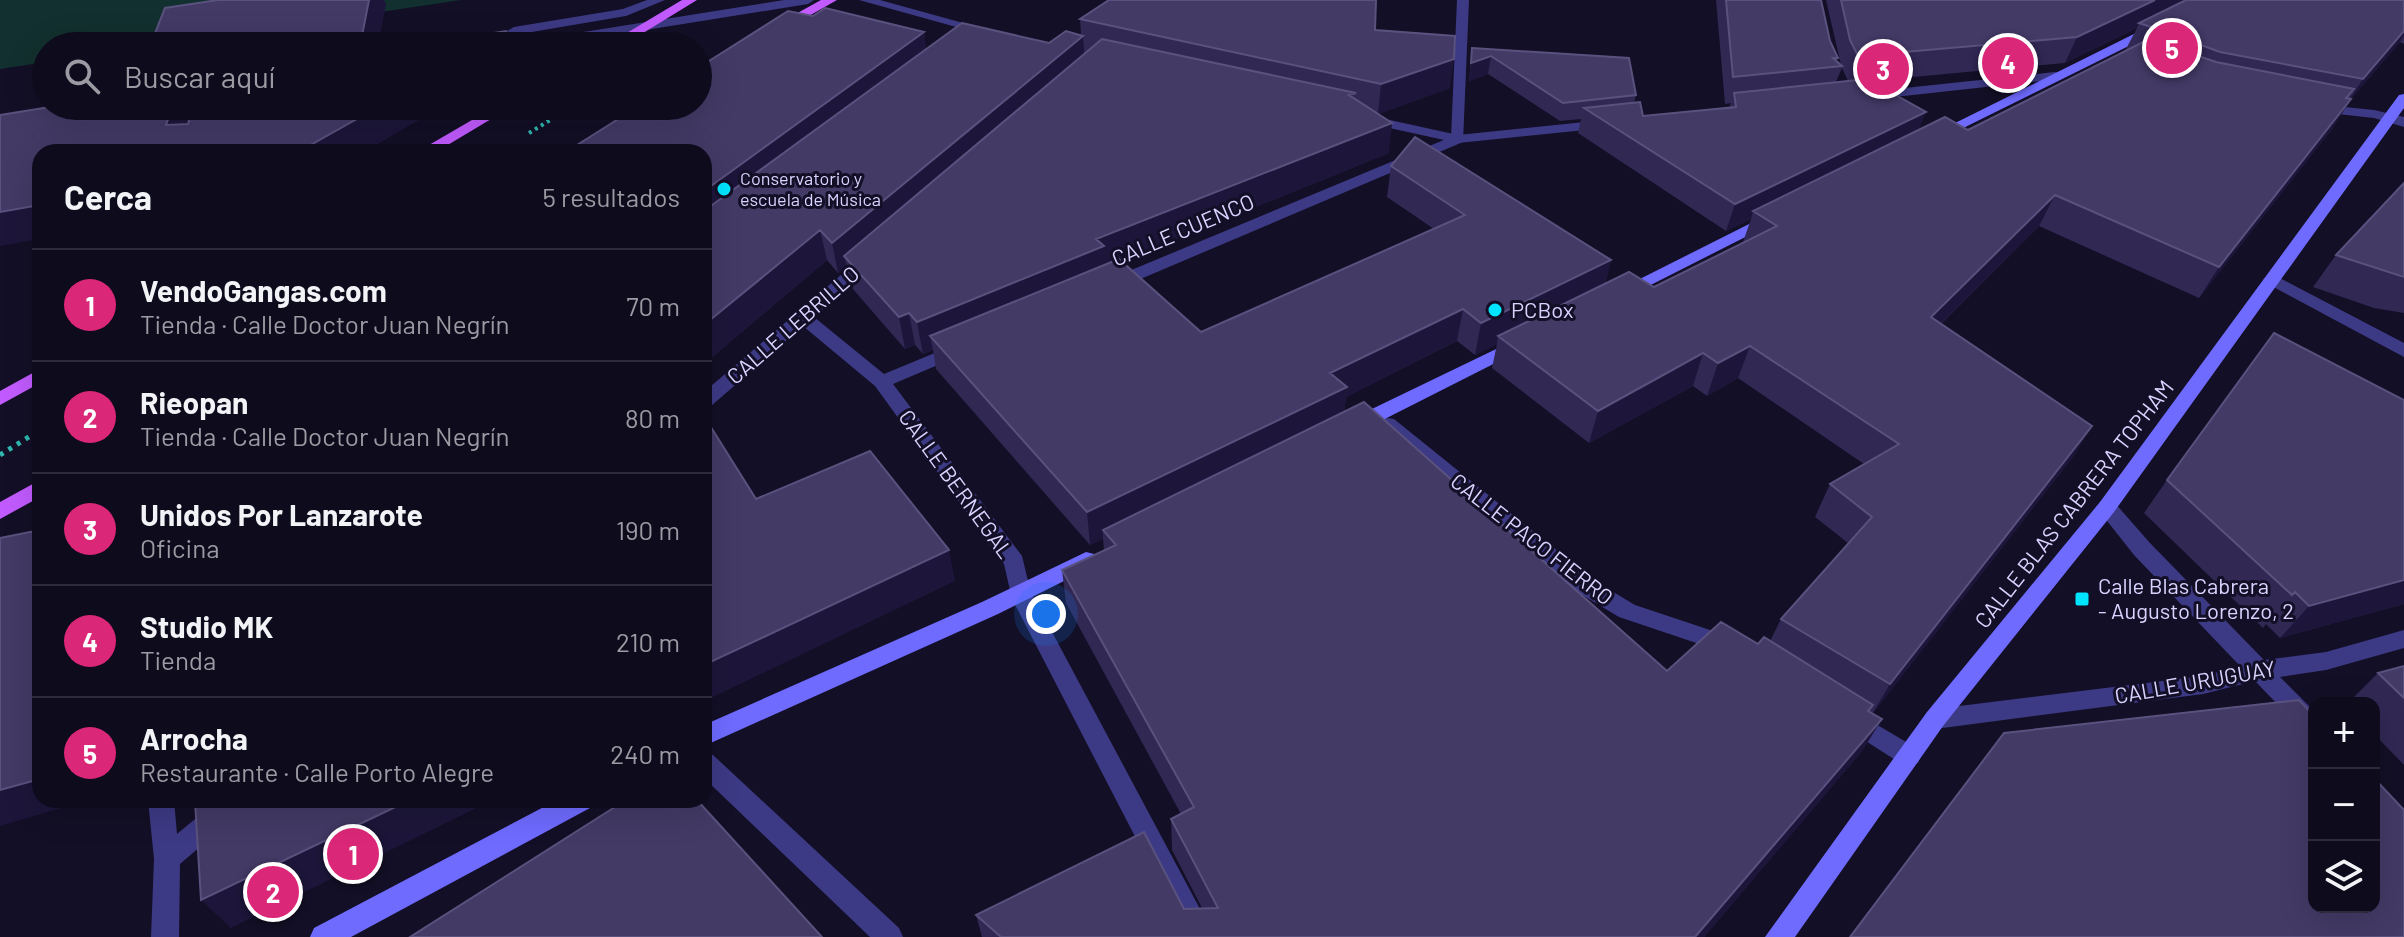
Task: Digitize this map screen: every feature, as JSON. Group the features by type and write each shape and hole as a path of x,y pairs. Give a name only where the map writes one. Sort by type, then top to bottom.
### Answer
{"main road":[{"path":"638,32 691,0"},
{"path":"769,32 831,0"},
{"path":"1914,147 2172,19"},
{"name":"CALLE BLAS CABRERA TOPHAM","path":"1779,937 1935,719 2107,507 2272,279 2400,110"},
{"path":"439,144 481,120"},
{"path":"1602,302 1786,210"},
{"path":"1333,437 1532,338"},
{"path":"0,399 32,380"},
{"path":"0,512 32,492"},
{"path":"712,732 1020,593 1105,550"},
{"path":"324,937 566,808"}],"street":[{"path":"507,32 626,12 659,0"},
{"path":"612,32 808,0"},
{"path":"865,0 980,34"},
{"path":"1458,139 1463,0"},
{"path":"2108,50 2135,60"},
{"path":"1845,98 2055,76"},
{"path":"2304,105 2349,114 2400,110"},
{"path":"1349,115 1458,139 1627,122"},
{"name":"CALLE CUENCO","path":"1098,290 1458,139"},
{"name":"CALLE LEBRILLO","path":"712,395 887,245"},
{"path":"2272,279 2404,351"},
{"name":"CALLE BERNEGAL","path":"803,317 882,382 1014,562 1020,593 1201,937"},
{"path":"882,382 983,339"},
{"name":"CALLE PACO FIERRO","path":"1376,415 1587,587 1627,611 1661,624 1696,631 1754,658"},
{"path":"2107,507 2142,549 2308,721"},
{"name":"CALLE URUGUAY","path":"1935,719 2203,685 2260,670 2326,661 2404,639"},
{"path":"1831,707 1909,756"},
{"path":"712,770 889,937"},
{"path":"162,808 167,859 165,937"},
{"path":"167,859 227,808"}],"path":[{"path":"521,138 550,120"},
{"path":"0,455 32,435"}],"green space":[{"path":"0,0 461,0 247,32 32,32 32,64 0,69"}],"building":[{"path":"218,0 369,0 363,32 156,32 165,8"},
{"path":"1109,0 1376,0 1375,30 1455,36 1454,59 1381,84 1080,19"},
{"path":"1726,0 1821,0 1830,41 1838,58 1833,58 1842,66 1733,77"},
{"path":"1841,0 2155,0 2077,37 1858,56 1850,40"},
{"path":"2186,0 2404,0 2404,31 2363,79 2220,52 2166,32 2172,29 2160,30 2139,23"},
{"path":"825,8 924,32 712,185 712,144 579,144 617,120 712,120 712,59 788,11 813,16"},
{"path":"962,23 1049,43 1066,31 1083,36 832,243 820,230 712,318 712,205"},
{"path":"1102,39 1356,93 1349,95 1392,123 1096,239 1104,246 917,322 909,313 899,317 844,256"},
{"path":"2149,39 2216,62 2354,89 2346,98 2351,99 2219,267 2055,195 1931,317 2092,426 1890,684 1781,619 1872,517 1830,484 1899,444 1750,346 1718,363 1703,353 1598,411 1498,336 1629,272 1654,287 1777,226 1753,211 1945,117 1968,130"},
{"path":"1472,48 1629,58 1636,95 1563,103 1491,56 1471,63"},
{"path":"1867,79 1926,112 1735,204 1584,108 1640,102 1643,116 1736,107 1734,93"},
{"path":"32,110 32,120 168,120 166,125 188,124 189,120 355,120 312,144 32,144 32,206 0,212 0,115"},
{"path":"1415,137 1611,260 1481,323 1463,309 1330,373 1347,387 1087,512 930,336 1119,259 1201,332 1465,215 1391,166"},
{"path":"2404,183 2404,277 2336,255"},
{"path":"2274,333 2404,400 2404,580 2309,606 2295,592 2292,595 2167,480"},
{"path":"1364,402 1667,671 1721,622 1758,644 1764,637 1873,705 1868,711 1882,719 1695,937 1001,937 976,915 1144,832 1184,909 1218,908 1171,819 1194,807 1062,570 1116,545 1103,530"},
{"path":"712,429 756,499 870,451 949,550 712,661"},
{"path":"32,532 32,781 0,790 0,538"},
{"path":"2404,666 2404,698 2378,673"},
{"path":"2299,700 2308,710 2308,913 2380,913 2380,784 2404,810 2404,937 1850,937 2004,733"},
{"path":"195,808 393,808 201,900"},
{"path":"613,808 704,808 822,937 410,937"}],"place":[{"name":"Arrocha","path":"2172,48"},
{"name":"Studio MK","path":"2008,63"},
{"name":"Unidos Por Lanzarote","path":"1883,69"},
{"name":"Conservatorio y escuela de Música","path":"724,189"},
{"name":"PCBox","path":"1495,310"},
{"name":"Calle Blas Cabrera - Augusto Lorenzo, 2","path":"2082,599"},
{"name":"VendoGangas.com","path":"353,854"},
{"name":"Rieopan","path":"273,892"}]}
